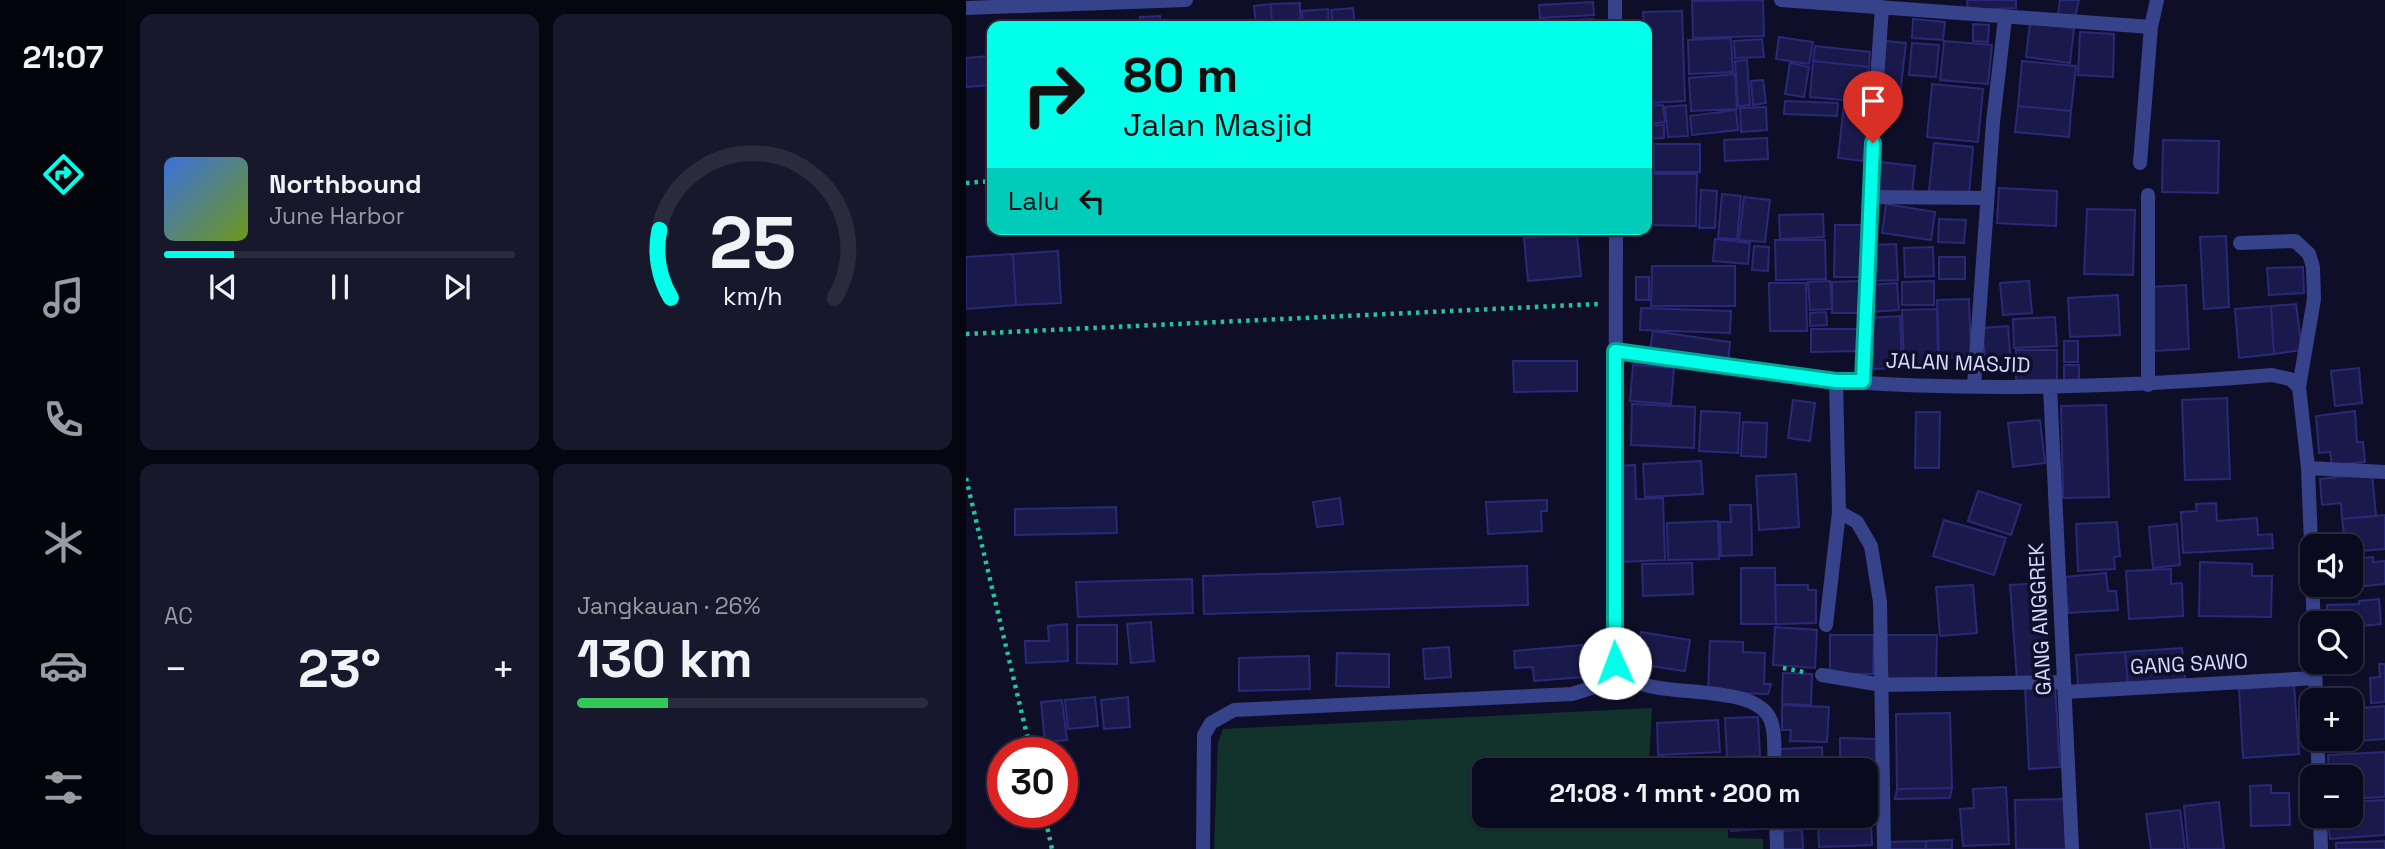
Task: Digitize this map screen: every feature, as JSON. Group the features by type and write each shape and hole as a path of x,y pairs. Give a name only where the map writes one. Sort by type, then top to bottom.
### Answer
{"street":[{"path":"966,8 1186,0"},
{"path":"1615,0 1615,21"},
{"path":"1781,0 2151,27"},
{"path":"2140,163 2151,27 2157,0"},
{"path":"1863,381 1869,197 1882,7"},
{"path":"1974,386 1987,198 2004,18"},
{"path":"2148,195 2148,385"},
{"path":"1869,197 1987,198"},
{"path":"1616,235 1615,663 1626,677 1646,684 1743,700 1760,707 1771,720 1773,758"},
{"path":"2241,243 2295,241 2309,254 2314,299 2299,387 2303,401 2311,534"},
{"name":"JALAN MASJID","path":"1615,351 1836,381 2050,387 2148,385 2272,375 2290,379 2299,387"},
{"path":"1826,625 1839,512 1836,381"},
{"name":"GANG ANGGREK","path":"2050,387 2071,849"},
{"path":"2308,468 2385,472"},
{"path":"1839,512 1857,522 1871,546 1880,603 1884,849"},
{"path":"2315,674 2315,688"},
{"name":"GANG SAWO","path":"1822,675 1882,685 2065,687 2315,678"},
{"path":"1203,849 1204,735 1211,723 1234,710 1572,694 1626,677"},
{"path":"1776,828 1777,849"},
{"path":"2320,828 2321,849"}],"path":[{"path":"966,183 987,181"},
{"path":"966,334 1616,303"},
{"path":"966,478 1027,737"},
{"path":"1047,828 1052,849"}],"green space":[{"path":"1652,708 1649,758 1472,758 1472,828 1728,828 1728,838 1763,839 1763,849 1214,849 1218,743 1223,729"}],"building":[{"path":"1763,0 1764,36 1693,38 1692,1"},
{"path":"1967,0 2016,0 2016,8 1968,10"},
{"path":"2060,0 2079,0 2075,17 2058,14"},
{"path":"1593,2 1594,15 1540,18 1539,5"},
{"path":"1300,3 1300,21 1272,21 1271,4"},
{"path":"1271,4 1272,21 1256,21 1254,6"},
{"path":"1353,8 1354,21 1332,21 1331,10"},
{"path":"1328,9 1329,21 1303,21 1302,11"},
{"path":"1682,11 1685,101 1652,103 1652,21 1644,21 1643,12"},
{"path":"1160,16 1160,21 1140,21 1140,17"},
{"path":"1593,19 1593,21 1537,21"},
{"path":"1913,19 1945,22 1943,40 1912,38"},
{"path":"2030,23 2074,28 2070,63 2026,57"},
{"path":"1973,24 1989,25 1988,42 1973,41"},
{"path":"2080,32 2114,34 2113,77 2078,75"},
{"path":"1779,37 1813,42 1809,64 1776,59"},
{"path":"1731,38 1733,72 1689,74 1688,40"},
{"path":"1762,39 1764,57 1735,58 1734,41"},
{"path":"1885,41 1906,43 1899,103 1878,101"},
{"path":"1944,41 1992,45 1988,84 1940,80"},
{"path":"1912,43 1939,45 1936,77 1909,75"},
{"path":"1815,46 1870,52 1869,67 1813,61"},
{"path":"987,56 987,85 966,87 966,58"},
{"path":"1747,60 1750,105 1738,106 1735,61"},
{"path":"1813,61 1869,67 1865,102 1810,97"},
{"path":"2022,61 2076,66 2071,111 2018,106"},
{"path":"1790,63 1809,67 1804,97 1785,94"},
{"path":"1735,74 1737,109 1691,111 1689,78"},
{"path":"1763,80 1766,103 1753,105 1751,81"},
{"path":"1932,84 1983,89 1978,142 1927,137"},
{"path":"1785,101 1838,103 1837,116 1784,114"},
{"path":"1844,104 1869,107 1863,161 1838,158"},
{"path":"1663,105 1665,122 1652,123 1652,106"},
{"path":"1686,105 1688,136 1668,137 1665,107"},
{"path":"2018,106 2071,111 2069,137 2015,132"},
{"path":"1766,107 1767,130 1741,132 1740,108"},
{"path":"1736,110 1738,130 1692,135 1690,116"},
{"path":"1664,125 1664,138 1652,139 1652,126"},
{"path":"1767,138 1768,159 1725,161 1724,140"},
{"path":"2163,140 2219,141 2218,193 2162,192"},
{"path":"1934,143 1973,147 1969,195 1929,191"},
{"path":"1654,144 1700,144 1700,172 1654,172"},
{"path":"1880,162 1915,166 1912,194 1876,190"},
{"path":"1652,174 1697,174 1696,226 1652,225"},
{"path":"1999,188 2057,191 2056,226 1997,223"},
{"path":"1701,190 1717,191 1715,228 1699,228"},
{"path":"1722,194 1741,196 1737,239 1718,238"},
{"path":"1744,197 1770,200 1765,242 1739,240"},
{"path":"1886,204 1935,212 1931,240 1882,233"},
{"path":"2087,209 2135,210 2133,275 2084,274"},
{"path":"1823,214 1824,237 1780,239 1779,215"},
{"path":"1939,219 1966,220 1964,243 1938,242"},
{"path":"1835,225 1864,225 1864,277 1834,277"},
{"path":"1577,235 1581,276 1528,281 1524,238"},
{"path":"2226,236 2229,307 2204,309 2200,237"},
{"path":"1715,239 1750,243 1748,264 1713,261"},
{"path":"1775,240 1825,240 1826,279 1776,280"},
{"path":"1896,244 1898,280 1871,281 1870,245"},
{"path":"1754,246 1769,247 1768,271 1752,270"},
{"path":"1933,247 1934,276 1905,277 1904,248"},
{"path":"1058,251 1061,303 1016,305 1013,254"},
{"path":"1013,254 1016,305 966,309 966,257"},
{"path":"1939,257 1965,257 1965,279 1939,279"},
{"path":"1652,266 1735,266 1735,306 1651,306"},
{"path":"2303,267 2304,293 2269,295 2267,268"},
{"path":"1636,277 1649,277 1649,300 1636,300"},
{"path":"1830,281 1832,309 1810,310 1808,282"},
{"path":"1860,281 1861,313 1832,313 1832,282"},
{"path":"1934,281 1934,305 1902,305 1902,282"},
{"path":"2029,281 2032,313 2003,315 2000,283"},
{"path":"1769,283 1806,283 1807,331 1770,331"},
{"path":"1897,283 1899,310 1870,312 1868,285"},
{"path":"2186,285 2189,349 2152,351 2150,287"},
{"path":"2118,295 2120,335 2070,337 2068,298"},
{"path":"1969,299 1971,357 1939,358 1937,300"},
{"path":"2296,304 2302,350 2274,354 2271,306"},
{"path":"2271,306 2274,354 2239,358 2235,309"},
{"path":"1641,308 1731,311 1730,333 1640,330"},
{"path":"1937,309 1938,364 1904,364 1902,310"},
{"path":"1826,312 1827,325 1810,326 1810,313"},
{"path":"1900,316 1902,368 1870,369 1868,318"},
{"path":"2055,317 2057,346 2014,348 2013,319"},
{"path":"2008,326 2011,365 1986,368 1982,328"},
{"path":"1811,329 1860,329 1860,351 1811,352"},
{"path":"1653,331 1730,342 1728,361 1650,350"},
{"path":"2064,341 2078,341 2078,362 2064,362"},
{"path":"2016,350 2057,350 2057,380 2016,380"},
{"path":"1513,361 1577,361 1577,391 1514,392"},
{"path":"1633,365 1674,368 1671,404 1630,401"},
{"path":"2064,365 2079,365 2079,384 2064,384"},
{"path":"2359,368 2362,403 2335,406 2331,371"},
{"path":"2227,398 2230,479 2185,480 2182,400"},
{"path":"1793,400 1815,403 1810,441 1788,438"},
{"path":"1632,404 1695,407 1694,448 1631,445"},
{"path":"2106,405 2109,497 2063,498 2061,406"},
{"path":"1701,411 1740,413 1738,453 1699,451"},
{"path":"2355,411 2357,442 2363,442 2365,462 2332,465 2330,452 2319,453 2316,416"},
{"path":"1916,412 1940,412 1939,468 1915,468"},
{"path":"2040,420 2045,463 2013,467 2008,423"},
{"path":"1743,422 1767,423 1766,457 1741,456"},
{"path":"1701,461 1703,494 1645,497 1643,464"},
{"path":"1635,465 1636,499 1663,498 1665,560 1619,562 1616,466"},
{"path":"2372,473 2376,516 2342,519 2341,503 2322,505 2320,479"},
{"path":"1796,474 1799,527 1759,530 1756,476"},
{"path":"1978,491 2021,505 2011,535 1968,521"},
{"path":"1340,498 1343,524 1317,527 1313,502"},
{"path":"1547,500 1547,511 1541,511 1542,531 1488,534 1486,502"},
{"path":"2216,503 2217,521 2257,518 2258,535 2272,534 2273,548 2183,553 2181,512 2197,511 2196,504"},
{"path":"1730,505 1751,505 1752,555 1721,556 1720,522 1731,522"},
{"path":"1116,507 1117,533 1015,535 1015,509"},
{"path":"2385,515 2385,549 2363,551 2363,534 2330,534 2344,533 2342,519"},
{"path":"1944,520 2006,538 1994,575 1933,556"},
{"path":"1718,521 1719,559 1668,560 1667,523"},
{"path":"2117,522 2120,556 2114,557 2115,569 2078,571 2076,524"},
{"path":"2177,524 2180,565 2153,568 2149,527"},
{"path":"2373,557 2373,562 2385,561 2385,584 2363,586 2363,558"},
{"path":"2200,562 2252,564 2252,576 2272,576 2271,617 2199,616"},
{"path":"1692,563 1693,594 1643,596 1642,564"},
{"path":"1527,566 1528,605 1204,614 1203,576"},
{"path":"1741,568 1775,568 1776,624 1741,624"},
{"path":"2171,569 2171,584 2182,583 2183,616 2129,619 2126,571"},
{"path":"2106,573 2108,591 2116,591 2118,610 2068,613 2065,577"},
{"path":"1192,579 1193,613 1078,617 1076,582"},
{"path":"2043,583 2050,678 2017,680 2010,585"},
{"path":"1775,585 1808,585 1808,590 1816,590 1816,623 1776,624"},
{"path":"1973,585 1977,633 1940,636 1936,587"},
{"path":"2379,599 2381,624 2363,626 2363,611 2328,611 2327,605 2359,604 2359,601"},
{"path":"1151,622 1154,661 1131,663 1127,624"},
{"path":"1067,624 1068,661 1026,663 1025,641 1049,641 1048,626"},
{"path":"1077,625 1117,625 1117,664 1077,663"},
{"path":"1775,627 1817,630 1815,668 1773,665"},
{"path":"1641,632 1690,640 1685,671 1636,664"},
{"path":"1830,635 1874,635 1873,674 1830,674"},
{"path":"1885,635 1937,635 1936,678 1885,678"},
{"path":"1710,641 1743,642 1743,652 1765,653 1764,684 1771,684 1768,694 1708,692"},
{"path":"1582,645 1584,677 1534,681 1533,667 1515,668 1514,651"},
{"path":"1449,647 1451,677 1425,679 1423,649"},
{"path":"2182,648 2185,679 2128,683 2125,652"},
{"path":"2125,652 2128,683 2078,686 2076,655"},
{"path":"1337,653 1389,654 1389,687 1336,686"},
{"path":"1309,656 1310,689 1239,691 1239,658"},
{"path":"2379,664 2385,664 2385,702 2371,703 2370,678 2380,677"},
{"path":"1783,673 1812,674 1811,705 1782,704"},
{"path":"2055,685 2060,767 2029,769 2025,687"},
{"path":"2294,685 2299,754 2243,758 2239,689"},
{"path":"1095,697 1098,726 1068,729 1065,700"},
{"path":"1128,697 1130,727 1104,729 1101,700"},
{"path":"1062,700 1067,737 1044,737 1041,702"},
{"path":"1782,705 1829,707 1827,742 1790,741 1791,730 1782,730"},
{"path":"2385,706 2385,739 2363,741 2363,708"},
{"path":"1950,713 1952,788 1897,789 1896,714"},
{"path":"1758,717 1760,756 1727,757 1725,718"},
{"path":"1718,720 1720,752 1658,755 1657,723"},
{"path":"1840,738 1877,739 1876,758 1840,758"},
{"path":"1822,747 1822,758 1780,758 1780,749"},
{"path":"2385,752 2385,797 2363,798 2363,765 2328,765 2328,755"},
{"path":"2271,785 2271,793 2289,793 2290,825 2251,826 2250,786"},
{"path":"2006,787 2009,844 1963,846 1960,809 1974,808 1973,789"},
{"path":"1952,788 1950,798 1895,799 1897,789"},
{"path":"2065,799 2066,849 2016,849 2015,800"},
{"path":"2385,800 2385,835 2330,839 2329,828 2363,828 2363,801"},
{"path":"2219,802 2224,849 2188,849 2184,806"},
{"path":"2180,810 2185,849 2151,849 2146,814"},
{"path":"1731,828 1773,828 1731,831"},
{"path":"1818,828 1871,828 1872,845 1819,847"},
{"path":"1802,830 1803,849 1782,849 1781,831"},
{"path":"1952,840 1952,849 1926,849 1926,841"},
{"path":"1926,841 1926,849 1885,849 1885,842"},
{"path":"2385,841 2385,849 2336,849 2336,843"}],"route":[{"path":"1615,663 1615,351 1836,381 1863,381 1873,143"}]}
